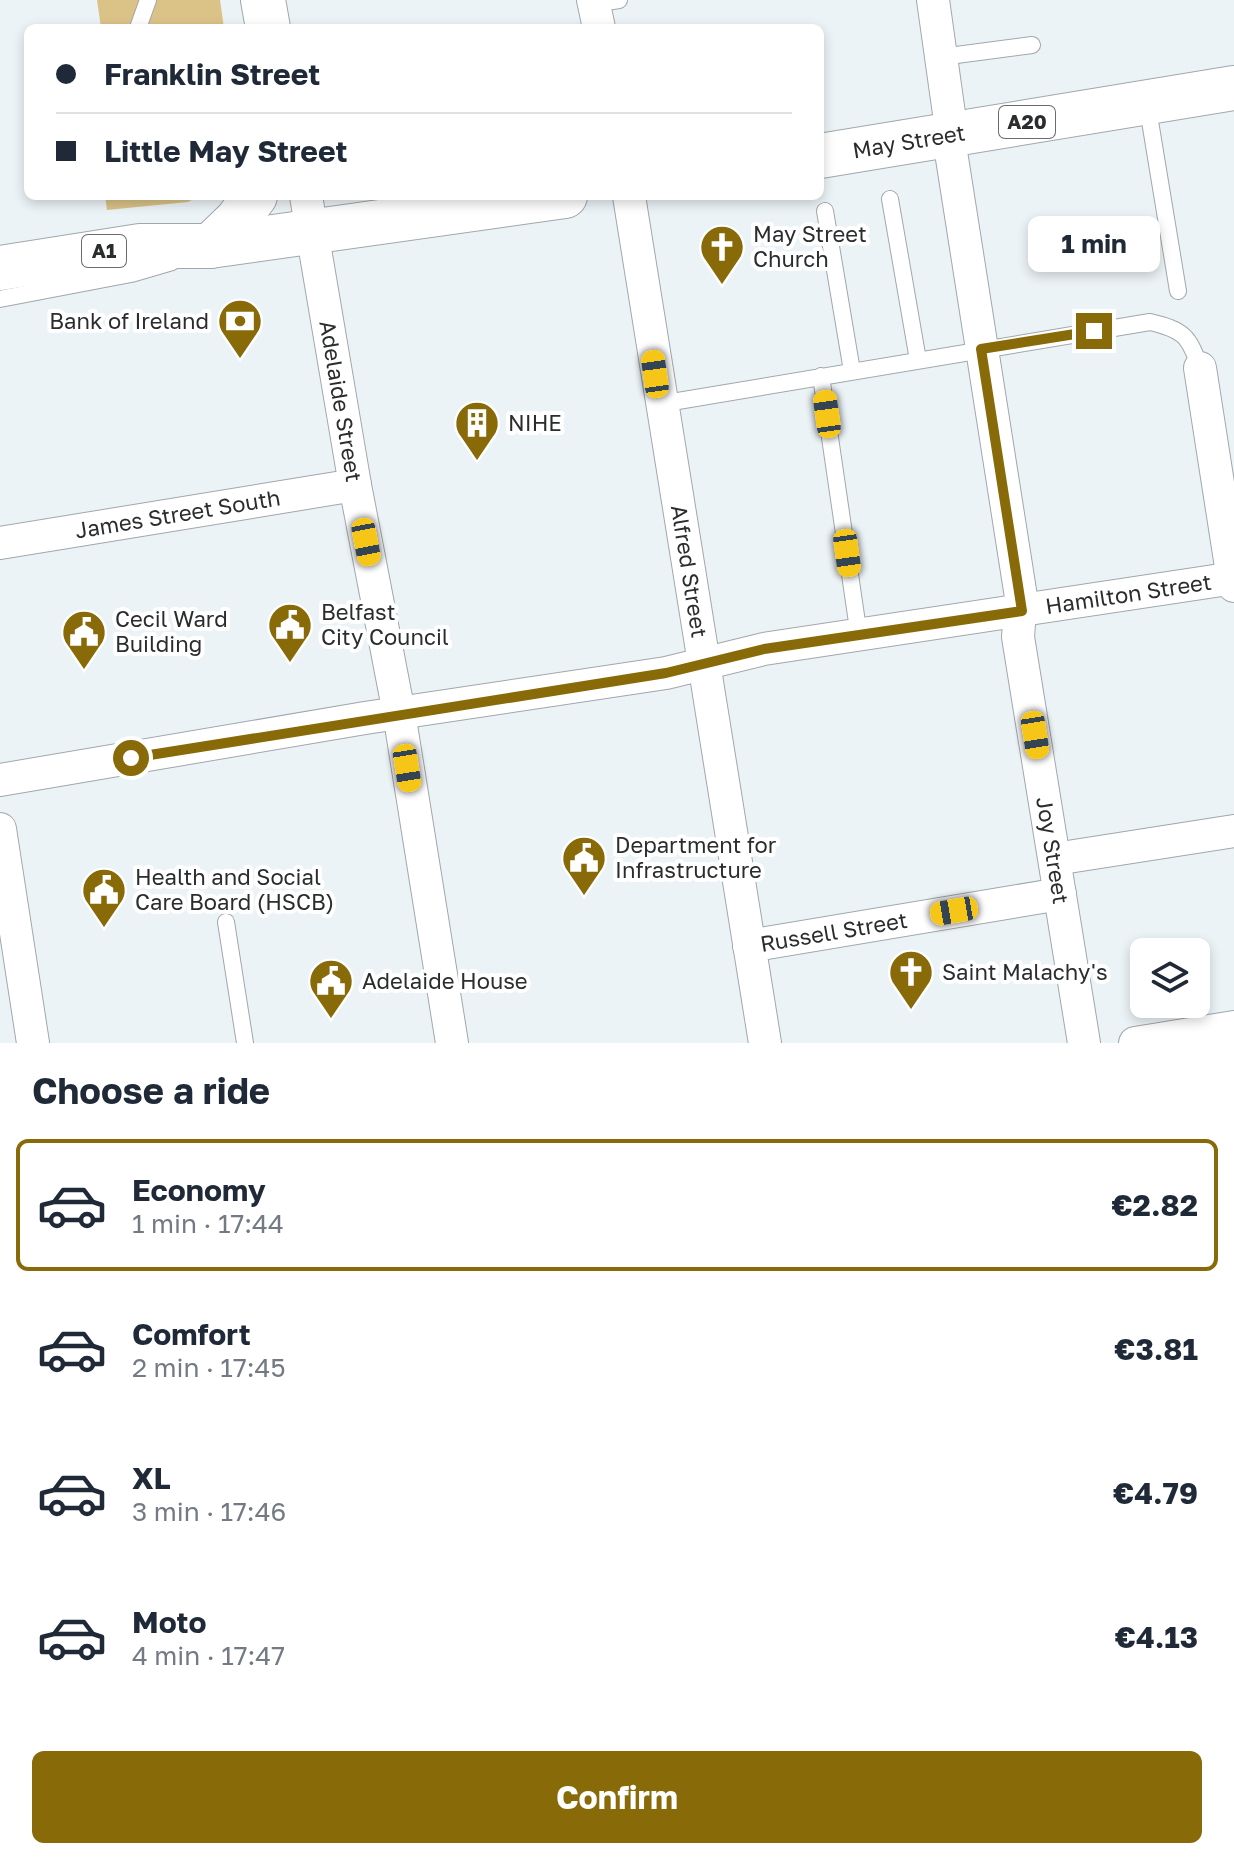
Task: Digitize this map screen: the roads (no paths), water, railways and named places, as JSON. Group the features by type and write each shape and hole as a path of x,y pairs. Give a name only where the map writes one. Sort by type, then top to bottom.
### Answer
{"main road":[{"path":"263,0 267,24"},
{"name":"May Street","path":"824,155 1234,88"},
{"path":"210,246 237,220 252,200"},
{"path":"210,246 310,213 505,200"},
{"name":"A1","path":"0,268 140,246 210,246"}],"street":[{"name":"Joy Street","path":"933,0 961,221 1022,611 1018,637 1084,1043"},
{"name":"Alfred Street","path":"630,200 765,1043"},
{"name":"Adelaide Street","path":"310,213 355,485 399,713 452,1043"},
{"path":"1200,368 1234,581"},
{"name":"James Street South","path":"0,543 355,485"},
{"name":"Hamilton Street","path":"0,780 703,665 764,649 1234,581"},
{"path":"0,829 33,1043"},
{"path":"1055,859 1234,831"},
{"name":"Russell Street","path":"749,946 1060,894"},
{"path":"1135,1043 1234,1027"}],"lane":[{"path":"139,24 148,0"},
{"path":"941,57 1032,45"},
{"path":"1147,102 1178,291"},
{"path":"890,199 918,360"},
{"path":"825,211 852,371"},
{"path":"0,299 131,274 189,257 210,246"},
{"path":"660,404 1150,322 1172,327 1190,339 1200,368"},
{"path":"821,376 859,636"},
{"path":"226,922 245,1043"}],"place":[{"name":"May Street Church","path":"722,286"},
{"name":"Bank of Ireland","path":"240,360"},
{"name":"NIHE","path":"477,462"},
{"name":"Belfast City Council","path":"290,664"},
{"name":"Cecil Ward Building","path":"84,671"},
{"name":"Department for Infrastructure","path":"584,897"},
{"name":"Health and Social Care Board (HSCB)","path":"104,929"},
{"name":"Saint Malachy's","path":"911,1011"},
{"name":"Adelaide House","path":"331,1020"}]}
